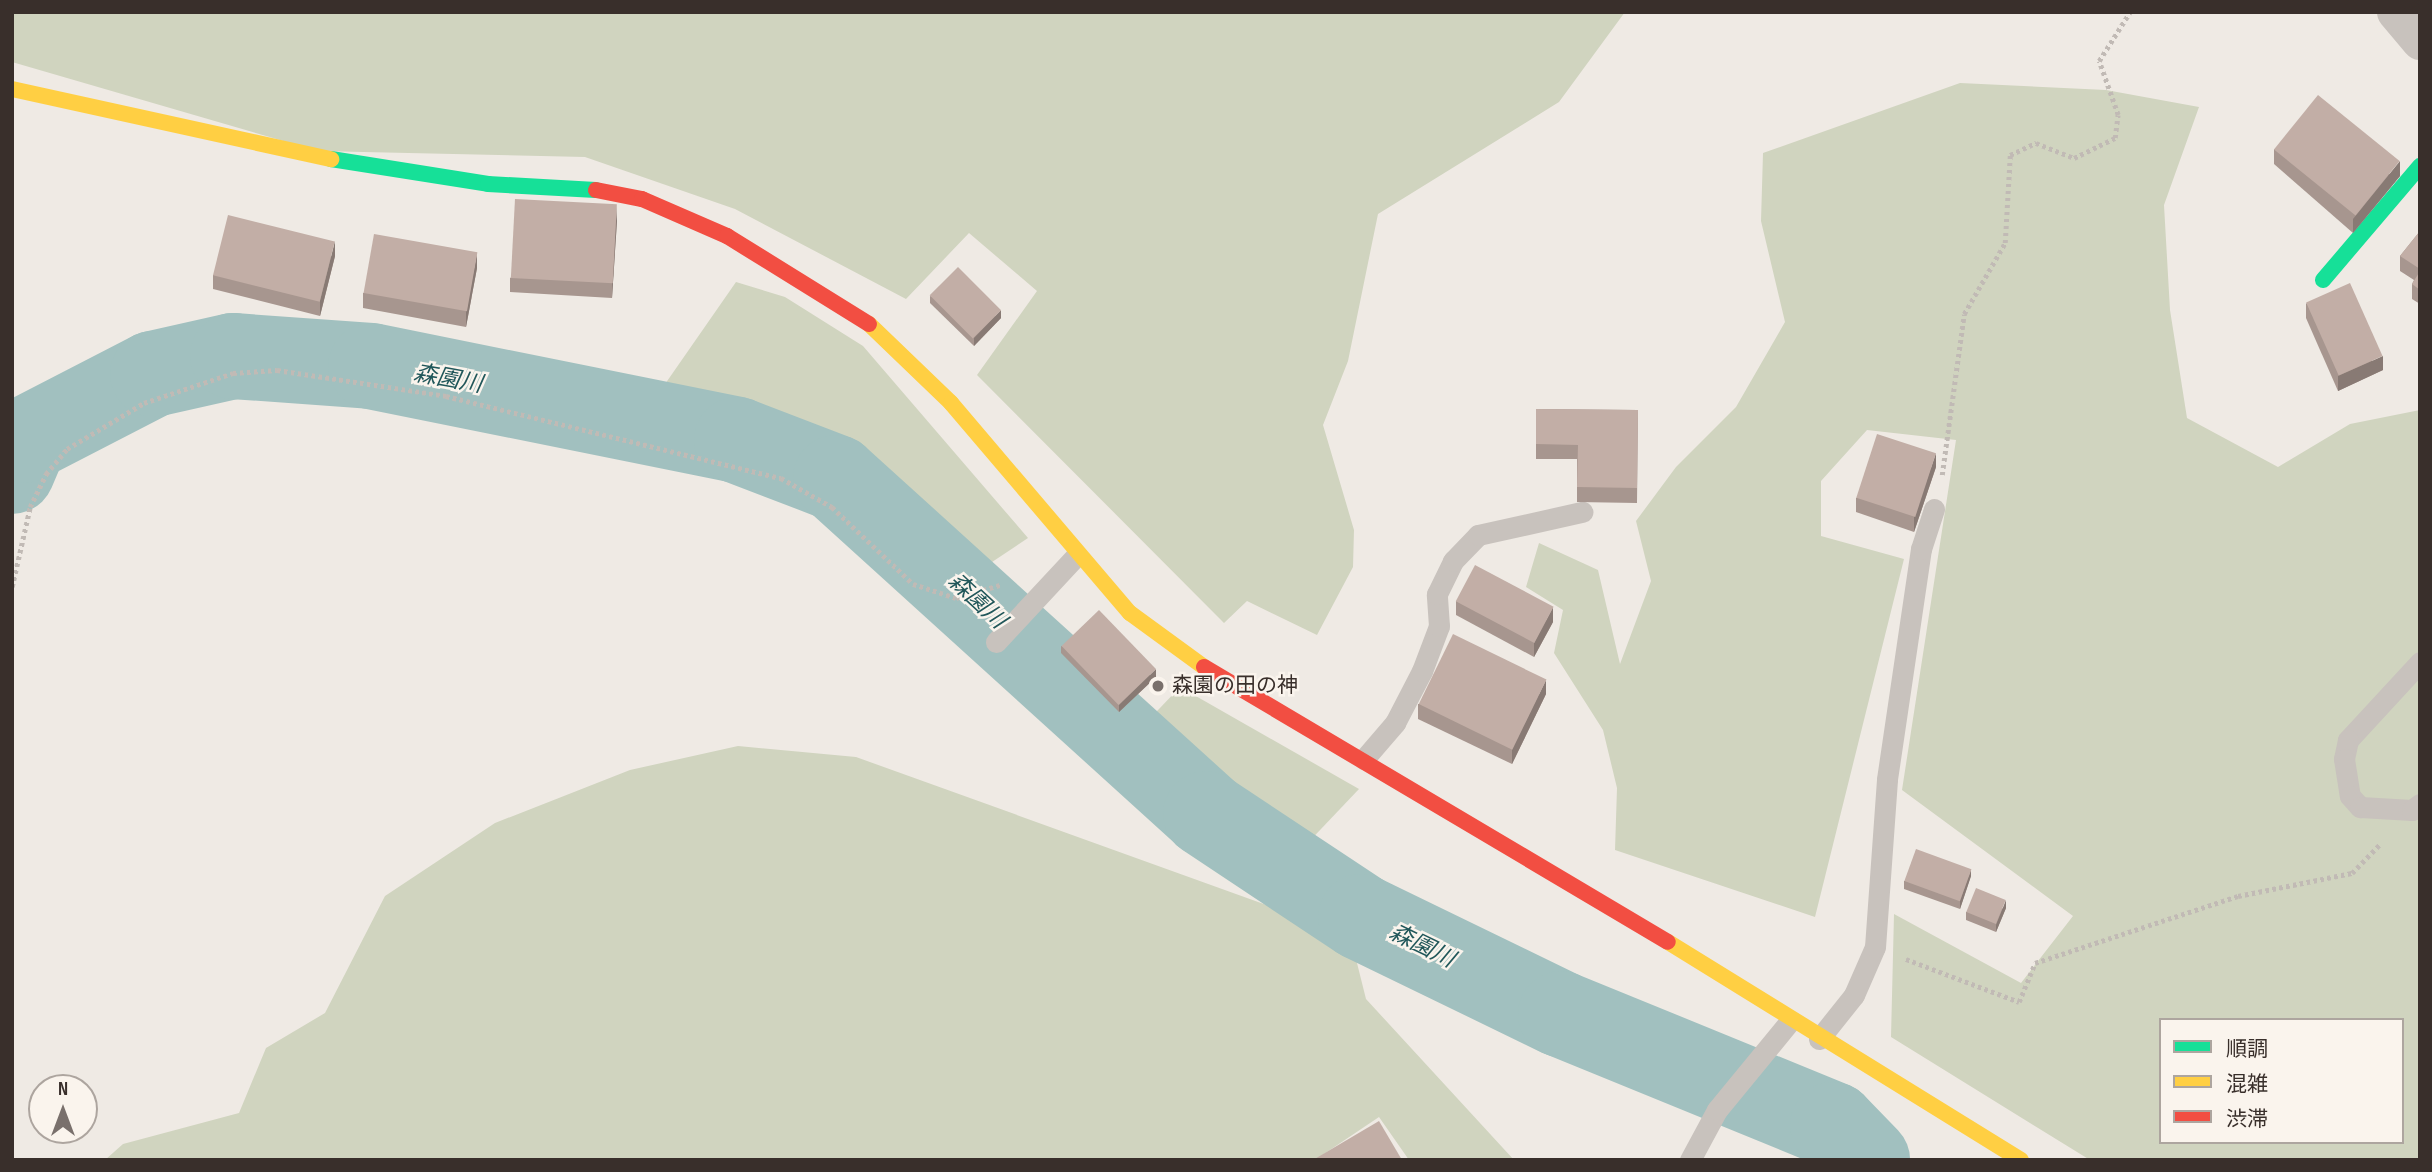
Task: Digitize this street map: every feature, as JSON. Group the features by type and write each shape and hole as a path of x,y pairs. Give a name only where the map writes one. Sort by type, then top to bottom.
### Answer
{"street":[{"path":"2396,12 2420,41"},
{"path":"12,89 374,168 488,184 568,184 642,199 727,236 876,329 951,403 1076,556 1130,613 1191,660 1364,759 2021,1160"},
{"path":"2323,280 2420,166"}],"lane":[{"path":"1819,1039 1854,995 1875,947 1887,779 1921,549 1934,509"},
{"path":"1364,759 1395,723 1422,671 1439,626 1437,594 1453,561 1478,535 1582,512"},
{"path":"996,642 1076,556"},
{"path":"2420,662 2348,740 2344,759 2347,788 2360,807 2412,810 2420,804"},
{"path":"1690,1160 1717,1110 1790,1021"}],"path":[{"path":"1934,509 1954,419 1964,314 2005,243 2010,155 2036,142 2074,158 2115,138 2118,115 2099,61 2130,12"},
{"path":"12,587 30,508 46,474 67,449 144,403 233,373 277,370 446,396 781,478 832,507 913,584 956,598 991,588"},
{"path":"1875,947 2019,1002 2035,963 2238,896 2352,873"}],"green space":[{"path":"12,12 1625,12 1559,102 1378,214 1348,361 1323,425 1354,530 1353,567 1317,635 1247,601 1224,623 977,375 1037,291 969,233 906,299 735,209 585,157 318,151 12,62"},
{"path":"1960,83 2106,90 2199,107 2164,205 2170,310 2187,418 2278,467 2350,424 2420,410 2420,1160 2090,1160 1891,1037 1894,914 2021,983 2073,916 1902,790 1956,440 1867,430 1821,481 1821,536 1904,559 1815,917 1615,850 1617,788 1603,730 1554,653 1563,610 1526,587 1539,543 1598,570 1620,664 1651,581 1636,521 1676,467 1736,407 1785,322 1761,221 1763,153"},
{"path":"736,282 785,297 863,346 1028,538 974,574 816,440 663,387"},
{"path":"1180,687 1359,789 1302,849 1138,731"},
{"path":"738,746 856,757 1350,935 1366,999 1514,1160 1409,1160 1379,1117 1315,1160 105,1160 123,1144 239,1113 266,1048 325,1013 385,896 495,823 630,770"}],"building":[{"path":"2318,95 2400,161 2356,215 2274,149"},
{"path":"515,199 617,204 613,283 511,278"},
{"path":"228,215 335,242 320,302 213,275"},
{"path":"2420,231 2420,269 2400,256"},
{"path":"374,234 477,252 467,311 364,293"},
{"path":"958,267 1001,310 973,338 930,295"},
{"path":"2420,271 2420,290 2412,284"},
{"path":"2350,283 2383,356 2339,376 2306,303"},
{"path":"1536,409 1638,410 1637,488 1577,487 1578,445 1536,444"},
{"path":"1877,434 1936,453 1915,517 1856,498"},
{"path":"1475,565 1554,607 1534,643 1456,601"},
{"path":"1099,610 1156,669 1119,705 1062,646"},
{"path":"1453,634 1546,680 1512,750 1419,704"},
{"path":"1916,849 1971,869 1960,901 1904,881"},
{"path":"1976,888 2006,900 1996,924 1966,912"},
{"path":"1379,1121 1402,1160 1313,1160"}],"waterway":[{"name":"森園川","path":"12,471 25,440 153,374 233,356 371,366 737,440 836,478 1206,814 1361,917 1561,1014 1833,1125 1867,1160"},
{"path":"12,428 25,440"}],"traffic: fast":[{"path":"331,159 488,184 596,190"},
{"path":"2323,280 2420,166"}],"traffic: slow":[{"path":"12,89 331,159"},
{"path":"869,324 951,403 1130,613 1204,667"},
{"path":"1668,942 2021,1160"}],"traffic: jam":[{"path":"596,190 642,199 727,236 869,324"},
{"path":"1204,667 1668,942"}],"place":[{"name":"森園の田の神","path":"1158,686"}]}
